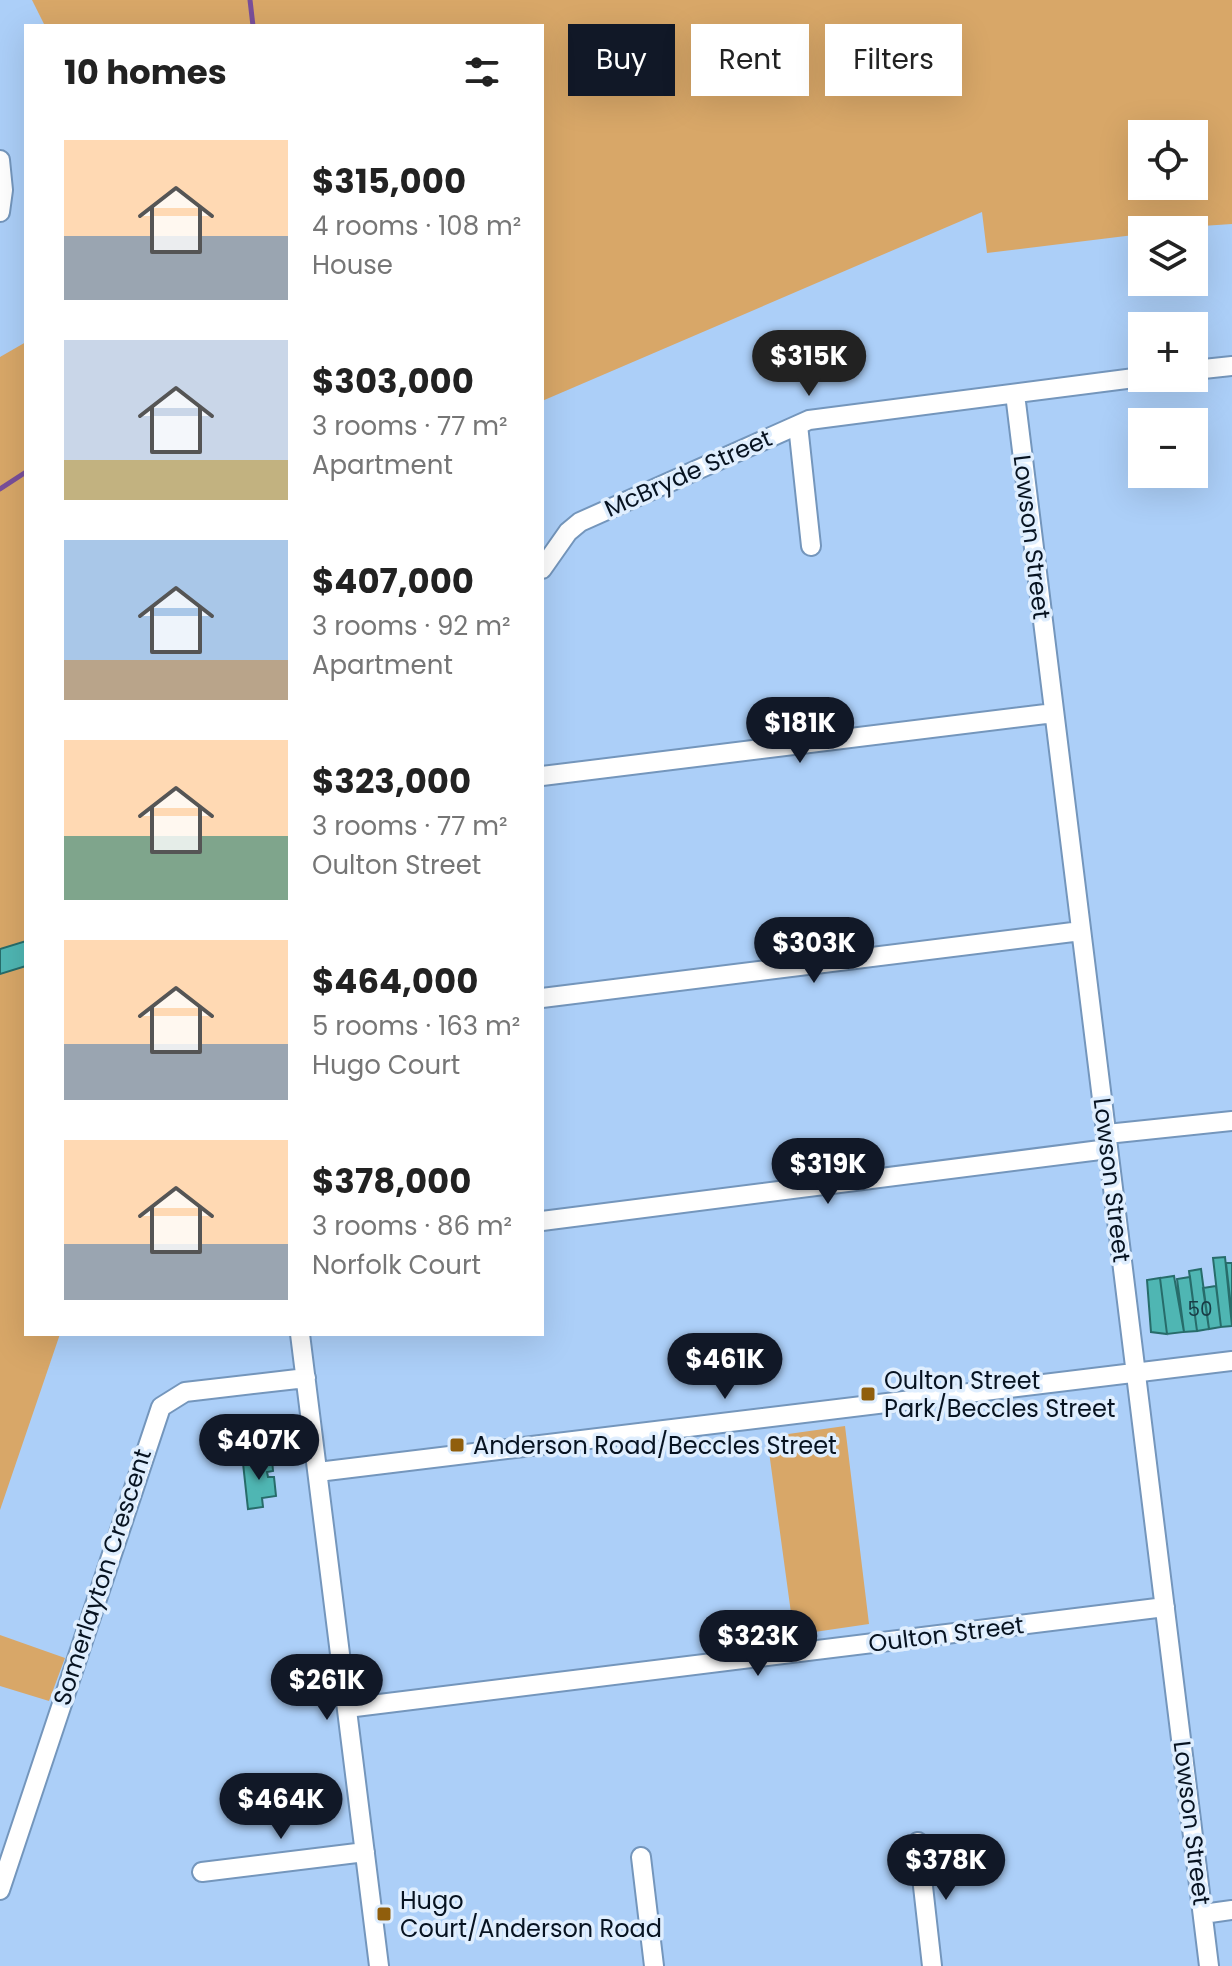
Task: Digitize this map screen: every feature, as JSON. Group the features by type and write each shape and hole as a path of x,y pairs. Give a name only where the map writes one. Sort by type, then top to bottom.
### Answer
{"street":[{"path":"0,160 3,190 0,212"},
{"path":"1208,369 1232,366"},
{"name":"McBryde Street","path":"544,566 568,532 580,522 798,425 820,418 1128,379"},
{"name":"Lowson Street","path":"1015,394 1209,1966"},
{"path":"798,425 811,546"},
{"path":"544,776 1054,713"},
{"path":"544,998 1081,931"},
{"path":"544,1221 1108,1142 1232,1121"},
{"path":"300,1336 379,1966"},
{"path":"318,1472 1232,1361"},
{"name":"Somerlayton Crescent","path":"0,1890 161,1407 185,1392 306,1378"},
{"name":"Oulton Street","path":"347,1708 1165,1607"},
{"path":"918,1842 932,1966"},
{"path":"202,1872 365,1852"},
{"path":"641,1857 654,1966"},
{"path":"1203,1914 1232,1910"}],"shaded area":[{"path":"32,0 1232,0 1232,224 1208,226 1208,216 1128,216 1128,236 987,253 982,212 544,400 544,24 44,24"},
{"path":"24,343 24,1336 59,1336 0,1510 0,357"},
{"path":"845,1426 869,1624 794,1635 767,1437"},
{"path":"0,1635 65,1658 49,1701 0,1686"}],"building":[{"path":"24,942 24,967 0,974 0,949"},
{"path":"1225,1257 1232,1326 1221,1327 1213,1258"},
{"path":"1226,1263 1232,1263 1232,1316"},
{"path":"1201,1269 1209,1329 1197,1331 1189,1271"},
{"path":"1174,1276 1184,1332 1167,1334 1160,1278"},
{"path":"1190,1277 1197,1331 1184,1332 1177,1279"},
{"path":"1160,1278 1167,1334 1151,1332 1147,1280"},
{"path":"1216,1286 1221,1327 1209,1329 1203,1288"},
{"path":"272,1459 273,1471 267,1472 268,1477 274,1477 276,1496 262,1498 263,1507 248,1509 243,1463"}],"waterway":[{"path":"250,0 253,24"},
{"path":"0,489 24,473"}],"place":[{"name":"Oulton Street Park/Beccles Street","path":"868,1394"},
{"name":"Anderson Road/Beccles Street","path":"457,1445"},
{"name":"Hugo Court/Anderson Road","path":"384,1914"}]}
